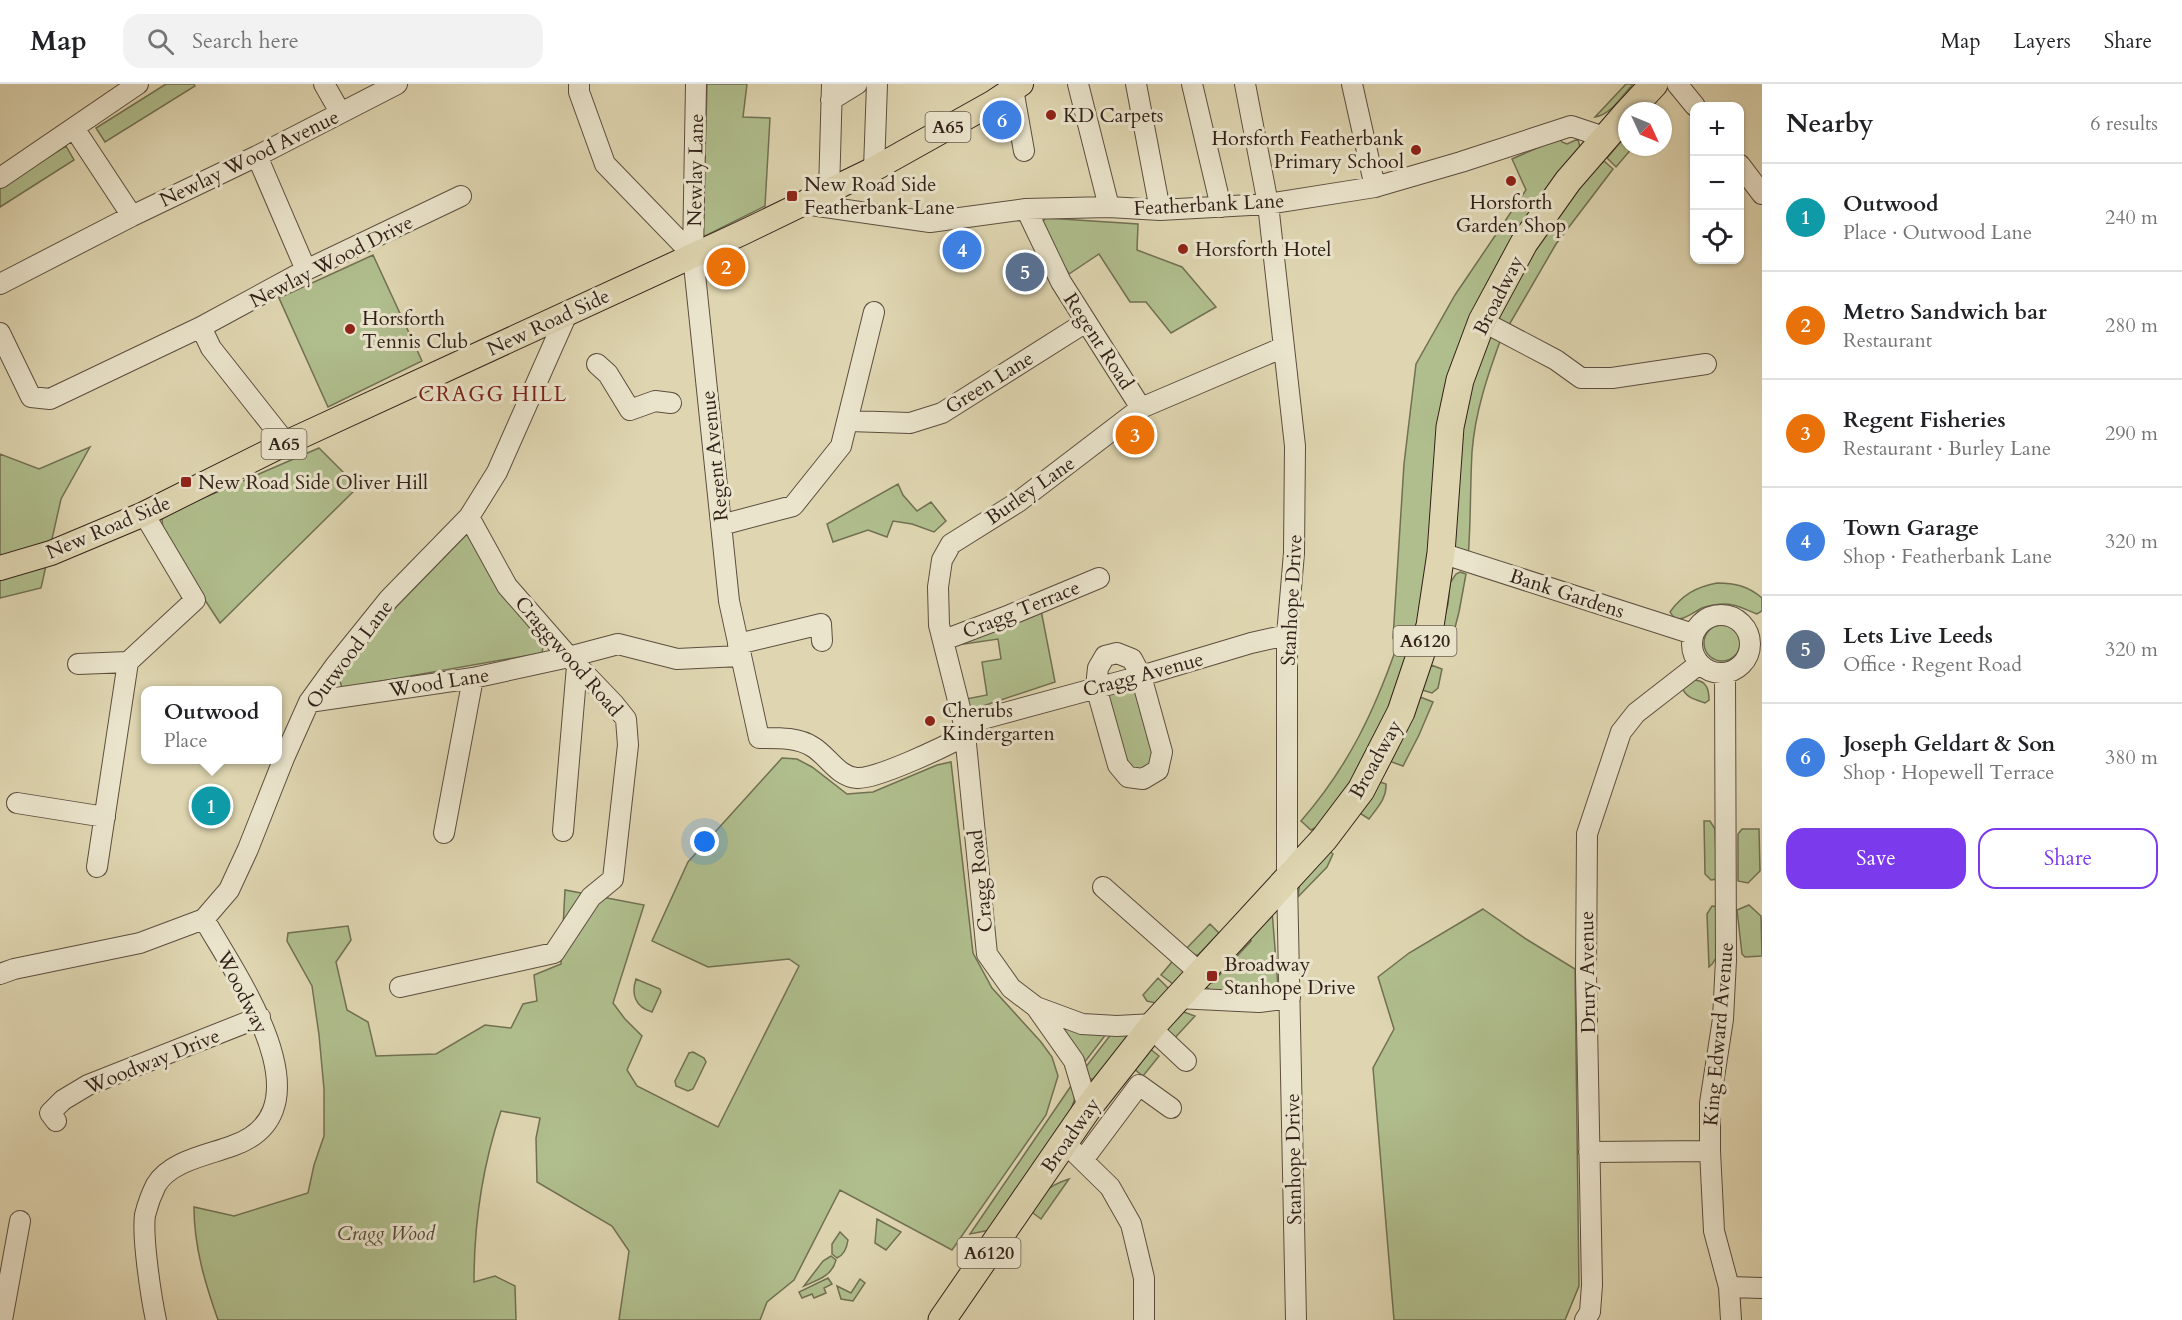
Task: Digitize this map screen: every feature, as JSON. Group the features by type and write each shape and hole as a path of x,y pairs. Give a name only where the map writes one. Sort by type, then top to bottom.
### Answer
{"highway":[{"name":"Broadway","path":"1637,102 1654,84"},
{"name":"Broadway","path":"942,1320 1074,1151 1088,1108 1128,1078 1153,1026 1324,839 1361,790 1401,712 1431,626 1441,553 1450,428 1460,381 1482,321 1524,243 1568,181 1618,122"}],"main road":[{"name":"New Road Side","path":"0,568 51,553 144,514 286,443 804,204 874,169 1017,86"}],"street":[{"path":"0,178 138,84"},
{"path":"324,84 340,112"},
{"name":"Newlay Wood Avenue","path":"0,284 397,84"},
{"path":"579,84 579,92 605,164 693,255"},
{"name":"Newlay Lane","path":"693,255 696,84"},
{"path":"829,192 831,92 857,84"},
{"path":"874,169 877,84"},
{"path":"1078,84 1109,207"},
{"path":"1136,84 1160,210"},
{"path":"1192,84 1221,207"},
{"name":"Stanhope Drive","path":"1245,84 1268,204 1295,446 1294,553 1287,635 1287,879 1296,1320"},
{"path":"1352,84 1375,187"},
{"path":"1677,84 1692,102"},
{"path":"1017,86 1024,151"},
{"name":"Featherbank Lane","path":"804,204 930,222 1026,209 1109,207 1160,210 1268,204 1375,187 1571,126 1604,137"},
{"path":"74,128 132,216"},
{"path":"257,156 306,270"},
{"path":"1744,170 1762,194"},
{"name":"Newlay Wood Drive","path":"0,333 31,397 50,399 201,327 306,270 461,196"},
{"name":"Regent Road","path":"1026,209 1061,282 1141,408"},
{"name":"Regent Avenue","path":"693,255 729,601 739,650"},
{"path":"721,525 793,506 841,446 874,312"},
{"name":"Outwood Lane","path":"282,763 309,702 335,666 389,599 469,517 497,472 567,314"},
{"path":"1482,321 1553,358 1581,378 1612,378 1706,364"},
{"name":"Green Lane","path":"849,421 910,423 942,413 1086,322"},
{"path":"201,327 212,348 286,443"},
{"name":"Burley Lane","path":"964,730 939,625 938,587 942,560 951,544 1018,502 1141,408 1284,347"},
{"path":"597,364 608,374 630,410 655,401 671,403"},
{"path":"97,867 128,662 195,600 144,514"},
{"name":"Craggwood Road","path":"400,987 554,953 591,897 613,879 628,745 626,719 507,586 469,517"},
{"name":"Bank Gardens","path":"1441,553 1693,634"},
{"name":"Cragg Terrace","path":"944,640 1099,578"},
{"path":"1713,615 1732,617 1754,626 1747,657 1742,665 1725,673 1715,673 1699,664 1692,650 1693,634 1698,626 1713,615"},
{"name":"Wood Lane","path":"309,702 573,662 618,644 677,659 739,650 820,624 822,641"},
{"name":"Cragg Avenue","path":"964,730 1096,687 1287,635"},
{"path":"739,650 759,738 794,740 811,745 839,771 856,778 873,776 943,748 964,730"},
{"path":"1117,653 1132,659 1141,676 1162,752 1158,770 1143,779 1128,777 1118,765 1096,687 1098,668 1105,657 1117,653"},
{"path":"78,664 128,662"},
{"path":"563,831 573,662"},
{"name":"Drury Avenue","path":"1585,1320 1590,1312 1592,1285 1586,933 1587,834 1621,732 1636,713 1699,664"},
{"name":"King Edward Avenue","path":"1725,673 1726,967 1723,1019 1710,1102 1710,1151 1714,1231 1729,1287 1731,1320"},
{"path":"444,833 473,678"},
{"name":"Cragg Road","path":"964,730 987,954 1011,988 1036,1007 1082,1024 1153,1026"},
{"name":"Outwood Lane","path":"0,974 14,969 140,943 204,919 229,890 282,764"},
{"path":"17,803 105,817"},
{"path":"1103,887 1200,973"},
{"name":"Woodway","path":"156,1320 146,1245 145,1215 156,1186 175,1168 242,1143 264,1128 274,1110 278,1083 274,1057 260,1017 204,919"},
{"path":"1177,998 1259,1002 1290,998"},
{"name":"Cragg Road","path":"1036,1007 1074,1061 1088,1108"},
{"name":"Woodway Drive","path":"50,1115 63,1100 88,1085 260,1017"},
{"path":"1153,1026 1186,1061"},
{"path":"1143,1320 1144,1278 1131,1224 1110,1187 1074,1151 1128,1078 1172,1108"},
{"path":"1589,1152 1710,1151"},
{"path":"2,1320 20,1221"},
{"path":"1729,1287 1762,1288"}],"green space":[{"path":"166,84 194,84 195,86 105,142 96,128"},
{"path":"707,84 747,84 743,117 770,118 765,206 705,236 703,234"},
{"path":"1626,84 1633,84 1611,109 1595,117"},
{"path":"1560,138 1567,144 1578,139 1580,147 1505,256 1436,515 1417,640 1369,755 1319,826 1311,830 1301,821 1333,780 1358,738 1379,694 1397,646 1393,638 1404,464 1416,364 1455,295 1526,190 1512,159"},
{"path":"1618,145 1618,156 1625,156 1616,167 1607,158"},
{"path":"66,146 74,160 0,207 0,187"},
{"path":"1604,161 1613,169 1556,244 1509,325 1497,319 1541,239 1598,162 1601,164"},
{"path":"1046,218 1138,224 1137,250 1182,267 1216,307 1171,333 1146,302 1130,302 1099,254 1069,274 1040,227"},
{"name":"Horsforth Tennis Club","path":"373,255 422,361 328,407 279,298"},
{"path":"1489,334 1502,336 1476,422 1471,465 1468,559 1455,547 1458,453 1467,395"},
{"path":"90,447 61,499 41,588 0,598 0,454 39,469"},
{"path":"319,448 358,487 220,623 163,536 162,516"},
{"path":"898,484 903,495 917,511 931,502 946,521 934,532 912,524 893,521 887,537 868,530 833,542 827,524"},
{"path":"467,534 544,642 542,653 342,688 338,674 396,607"},
{"path":"1460,572 1466,574 1449,651 1434,655 1448,604 1450,583"},
{"path":"1717,583 1735,585 1752,591 1762,598 1762,611 1757,614 1726,604 1702,608 1681,619 1670,612 1690,593"},
{"path":"1041,610 1055,682 968,711 966,699 987,695 982,662 1001,659 998,639 957,645"},
{"path":"1722,625 1735,630 1740,643 1735,656 1722,661 1709,656 1704,643 1709,630"},
{"path":"1431,665 1442,669 1438,688 1432,693 1422,690"},
{"path":"1695,680 1702,682 1706,687 1709,700 1705,703 1689,697 1684,692 1683,689"},
{"path":"1136,684 1158,753 1154,765 1131,772 1102,691"},
{"path":"1420,697 1433,702 1419,735 1403,766 1389,761"},
{"name":"Cragg Wood","path":"782,758 797,759 812,767 847,794 873,792 937,765 951,762 973,953 992,988 1052,1057 1058,1076 1046,1115 952,1250 840,1190 794,1280 767,1302 760,1320 619,1320 629,1251 612,1226 537,1182 536,1138 540,1118 501,1111 480,1195 474,1282 495,1276 515,1286 516,1320 218,1320 201,1265 194,1207 234,1216 308,1193 324,1136 324,1089 312,986 287,941 288,933 348,926 351,940 336,962 347,1010 368,1022 376,1056 436,1054 485,1025 511,1028 523,1004 537,1001 534,975 561,964 565,890 644,905 613,1003 642,1036 627,1070 637,1086 718,1127 799,966 789,959 708,967 652,941 688,862"},
{"path":"1380,782 1386,784 1385,794 1369,819 1358,812"},
{"path":"1704,821 1710,821 1715,829 1717,879 1711,880 1705,874"},
{"path":"1742,829 1759,829 1760,871 1748,883 1738,881 1738,834"},
{"path":"1328,850 1333,854 1327,867 1298,897 1300,880"},
{"path":"1749,905 1761,916 1762,956 1745,957 1742,954 1737,910"},
{"path":"1712,906 1718,907 1720,939 1717,955 1709,967 1707,914"},
{"path":"1483,909 1575,969 1579,1286 1565,1320 1394,1320 1373,1068 1394,1029 1378,977 1409,953"},
{"path":"1272,910 1278,987 1210,991 1206,986 1208,980 1212,983 1251,941 1249,935"},
{"path":"1210,924 1219,933 1198,955 1193,955 1186,949"},
{"path":"1177,956 1187,969 1173,984 1161,975"},
{"path":"1158,978 1169,989 1156,1003 1147,1001 1143,995"},
{"path":"636,979 660,989 661,992 652,1012 642,1007 634,995"},
{"path":"1181,1011 1195,1016 1171,1042 1163,1029"},
{"path":"1059,1026 1110,1029 1084,1063"},
{"path":"1115,1029 1127,1032 1128,1036 1095,1079 1090,1079 1086,1075 1085,1068"},
{"path":"1149,1048 1159,1056 1143,1076 1134,1069"},
{"path":"693,1052 704,1058 706,1062 693,1089 688,1091 676,1086 675,1081 689,1053"},
{"path":"1071,1086 1075,1093 1074,1101 1064,1127 990,1230 970,1234"},
{"path":"1069,1179 1041,1219 1033,1213 1038,1200 1046,1190"},
{"path":"877,1219 901,1232 886,1250 875,1243"},
{"path":"840,1232 848,1240 842,1255 837,1258 832,1254 832,1244"},
{"path":"831,1256 836,1260 831,1270 824,1277 804,1286 823,1261"},
{"path":"828,1278 832,1284 824,1288 826,1293 814,1298 812,1294 802,1298 799,1292"},
{"path":"860,1279 865,1283 853,1301 841,1299 837,1286 851,1293"}],"place":[{"name":"KD Carpets","path":"1051,115"},
{"name":"Joseph Geldart & Son","path":"1002,120"},
{"name":"Horsforth Featherbank Primary School","path":"1416,150"},
{"name":"Horsforth Garden Shop","path":"1511,181"},
{"name":"New Road Side Featherbank Lane","path":"792,196"},
{"name":"Horsforth Hotel","path":"1183,249"},
{"name":"Town Garage","path":"962,250"},
{"name":"Metro Sandwich bar","path":"726,267"},
{"name":"Lets Live Leeds","path":"1025,272"},
{"name":"Horsforth Tennis Club","path":"350,329"},
{"name":"Regent Fisheries","path":"1135,435"},
{"name":"New Road Side Oliver Hill","path":"186,482"},
{"name":"Cherubs Kindergarten","path":"930,721"},
{"name":"Outwood","path":"211,806"},
{"name":"Broadway Stanhope Drive","path":"1212,976"}],"district":[{"name":"CRAGG HILL","path":"493,394"}]}
